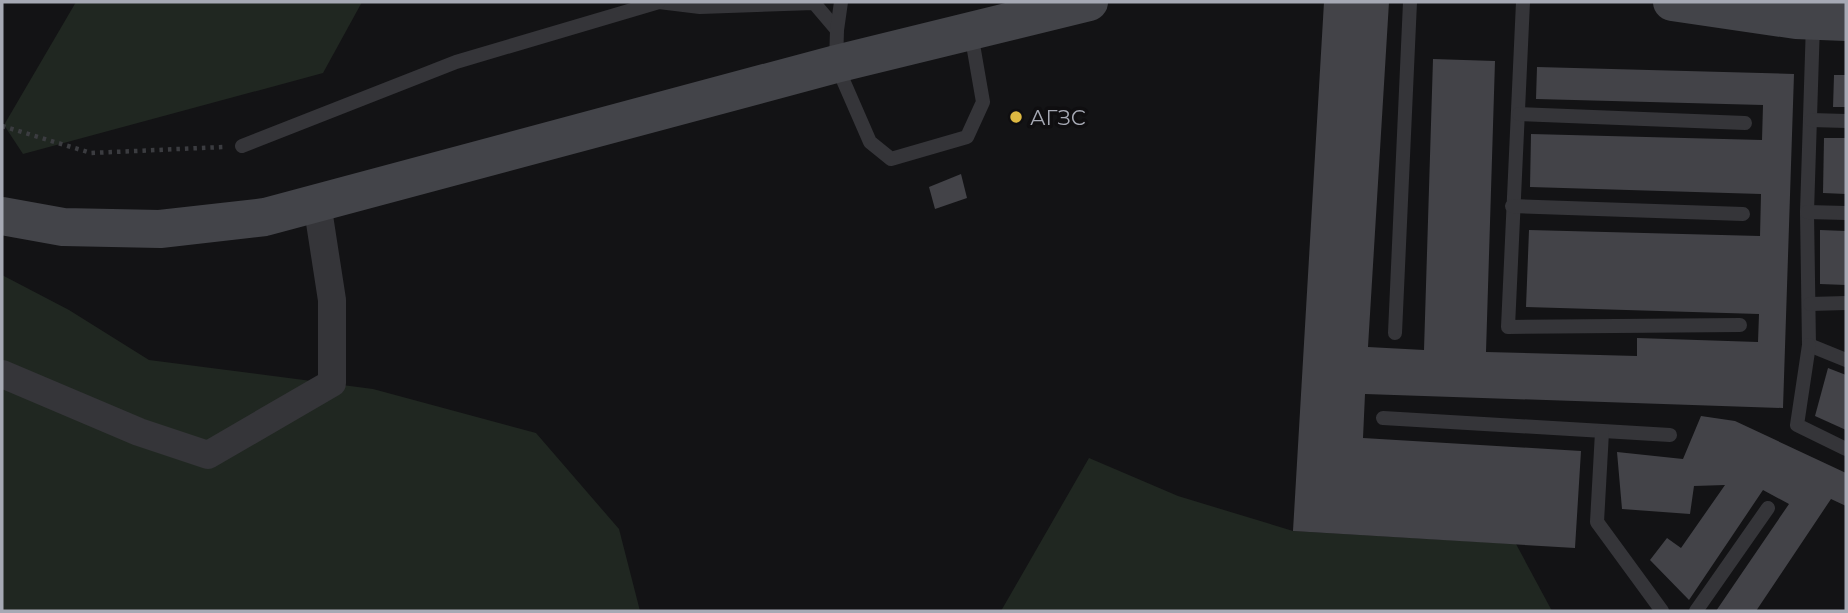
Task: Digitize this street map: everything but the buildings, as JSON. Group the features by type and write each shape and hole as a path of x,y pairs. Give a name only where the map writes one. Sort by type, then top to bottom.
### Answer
{"street":[{"path":"2,216 63,227 160,229 265,217 836,47 971,31 1089,2"},
{"path":"1672,2 1813,16"},
{"path":"2,374 139,432 208,455 332,383 332,300 317,203"}],"lane":[{"path":"242,146 456,62 659,2 700,7 814,3 836,47 870,142 891,159 967,137 983,102 971,31"},
{"path":"836,47 841,2"},
{"path":"1395,333 1409,2"},
{"path":"1523,2 1508,327 1740,325"},
{"path":"1813,16 1807,212 1809,345 1797,425 1846,449"},
{"path":"1519,114 1745,123"},
{"path":"1811,120 1846,121"},
{"path":"1513,206 1743,214"},
{"path":"1807,212 1846,213"},
{"path":"1810,304 1846,303"},
{"path":"1809,345 1846,360"},
{"path":"1383,418 1670,435"},
{"path":"1602,432 1597,522 1662,611"},
{"path":"1696,611 1768,508"}],"path":[{"path":"2,126 91,153 242,146"}],"shaded area":[{"path":"76,2 362,2 323,73 23,154 4,125"},
{"path":"2,275 69,310 149,360 373,389 536,433 619,529 640,611 2,611"},
{"path":"1089,458 1178,496 1293,531 1516,544 1552,611 1001,611"}],"place":[{"name":"АГЗС","path":"1016,117"}]}
